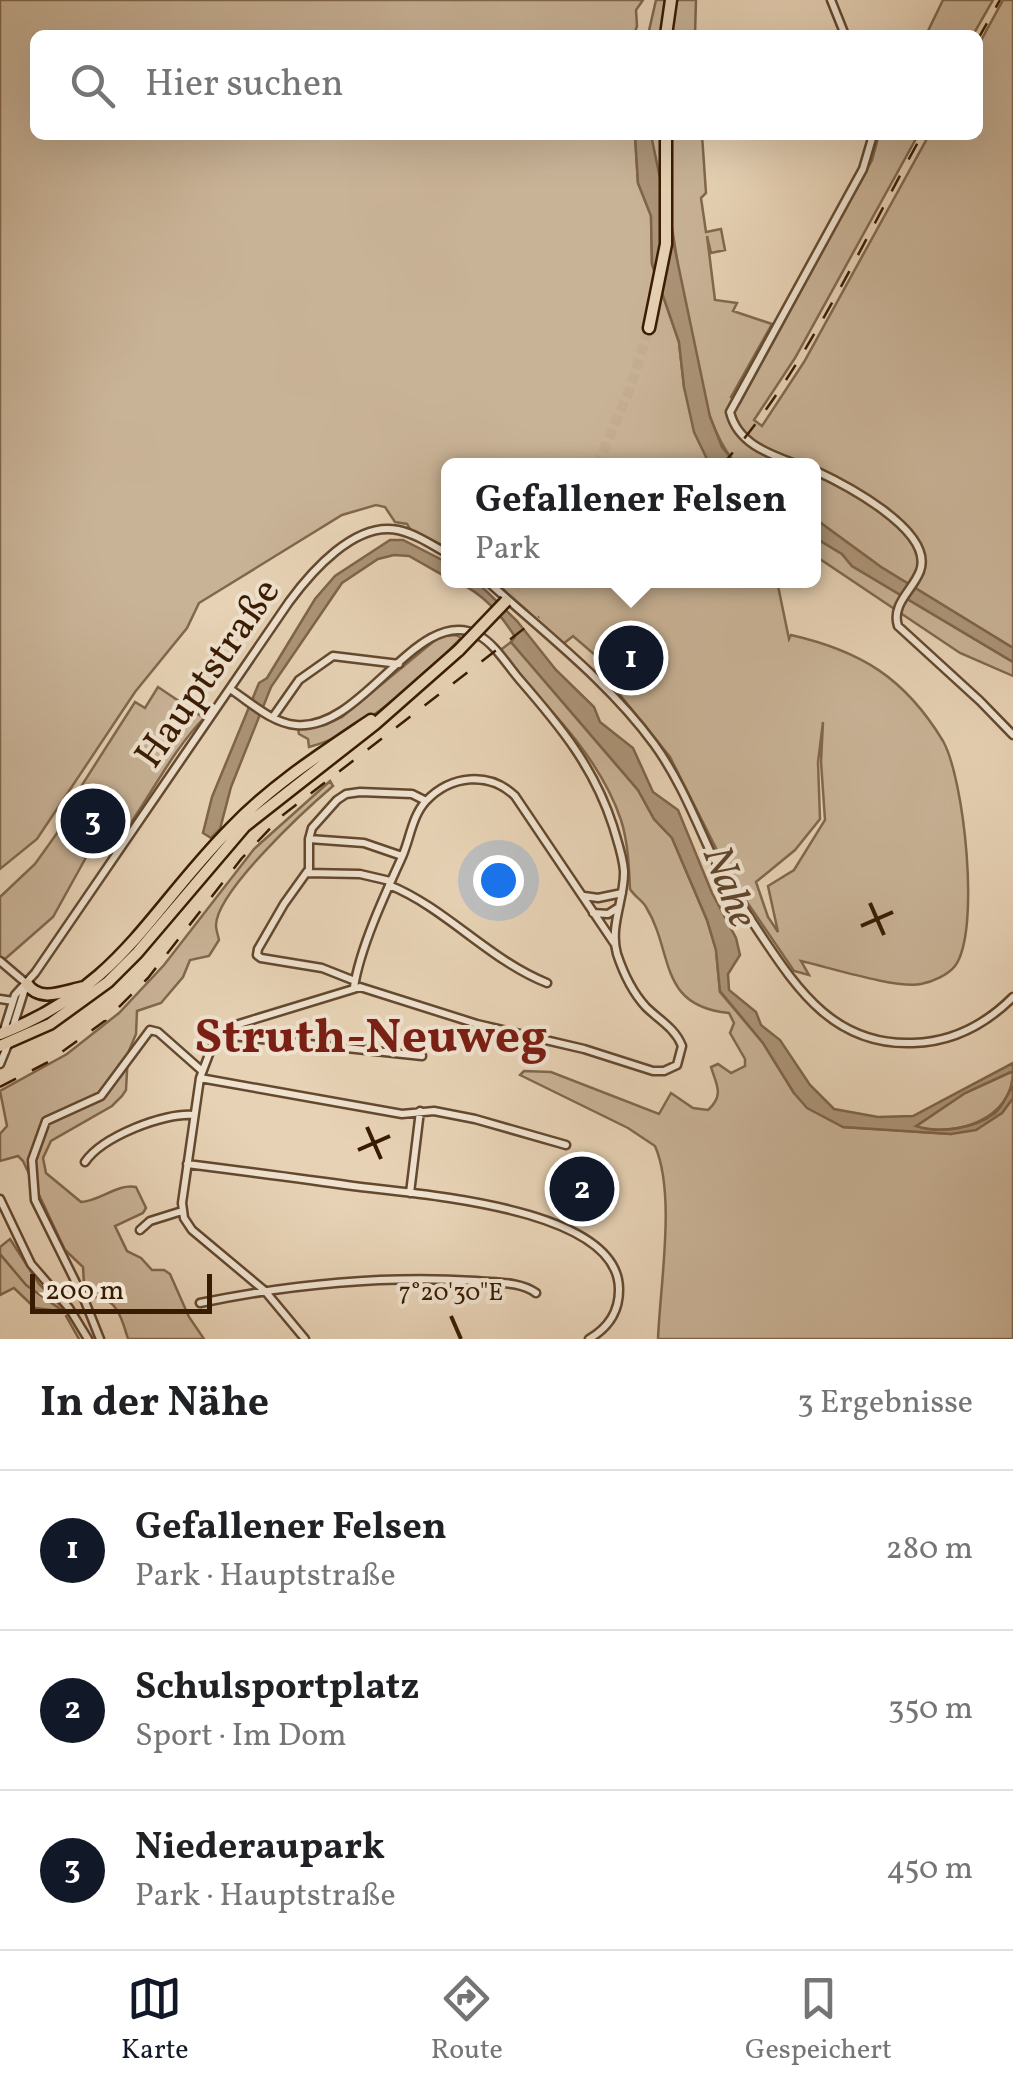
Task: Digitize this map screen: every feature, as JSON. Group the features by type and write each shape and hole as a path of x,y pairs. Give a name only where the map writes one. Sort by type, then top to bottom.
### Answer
{"main road":[{"path":"667,30 670,0"},
{"path":"649,328 668,225 666,140"},
{"path":"4,1039 63,1016 108,982 245,826 405,698 506,601"},
{"path":"4,1039 90,985 128,950 243,815 314,759 405,698"},
{"path":"25,990 43,994 90,985"}],"street":[{"path":"831,0 843,30"},
{"path":"782,458 742,436 732,420 732,405 863,169 872,140"},
{"path":"821,473 874,502 904,530 921,555 922,566 896,614 898,626 1013,735"},
{"name":"Hauptstraße","path":"4,1039 25,990 306,581 354,540 381,530 397,530 441,551"},
{"path":"495,588 634,717 673,772 740,903 800,992 818,1010 866,1037 922,1043 976,1027 1013,997"},
{"path":"230,690 271,716 300,726 328,720 346,709 432,637 448,630 469,632 490,645 566,733 604,797 622,858 615,945"},
{"path":"271,716 299,680 333,656 399,664"},
{"path":"305,1339 265,1291 188,1227 182,1211 201,1074 211,1049 235,1023 298,1008 355,984 389,883 426,801 469,778 488,779 502,786 525,809 615,945 638,998 680,1040 682,1053 672,1069 653,1071 355,984 322,968 257,956 276,916 307,873 309,840 324,813 346,794 412,794 426,801"},
{"path":"309,840 354,841 402,856"},
{"path":"307,873 360,874 389,883 547,984"},
{"path":"583,896 598,898 622,893"},
{"path":"593,913 608,914 620,906"},
{"path":"0,961 25,990"},
{"name":"Hauptstraße","path":"4,1039 13,1001 25,990"},
{"path":"0,999 13,1001"},
{"path":"100,1339 41,1215 32,1185 33,1154 46,1121 101,1096 150,1030 158,1032 201,1074 402,1114 420,1110 475,1119 566,1146"},
{"path":"223,1032 422,1056"},
{"path":"0,1064 4,1039"},
{"path":"410,1193 420,1110"},
{"path":"85,1162 103,1146 160,1118 194,1115"},
{"path":"186,1164 485,1205 537,1217 570,1231 600,1249 615,1270 620,1286 618,1301 606,1326 589,1339"},
{"path":"0,1199 31,1264 88,1339"},
{"path":"140,1230 150,1221 182,1211"},
{"path":"200,1303 329,1282 416,1278 498,1283 526,1287 536,1293"}],"shaded area":[{"path":"0,0 643,0 636,10 636,30 30,30 30,140 635,140 638,183 651,215 652,264 679,342 684,387 707,458 441,458 441,544 407,524 395,522 385,507 376,505 342,515 199,603 187,628 135,692 37,839 0,869"},
{"path":"656,0 696,0 695,30 649,30"},
{"path":"943,0 993,0 976,30 928,30"},
{"path":"1003,0 1013,0 1013,648 881,567 821,523 821,458 732,458 709,414 699,381 669,211 652,140 702,140 706,193 701,198 706,232 721,229 725,250 711,253 707,236 715,300 737,303 733,311 772,324 731,397 740,403 872,160 878,140 915,140 795,358 754,420 762,426 804,362 926,140 983,140 983,37"},
{"path":"635,140 652,140 710,417 722,447 731,458 707,458 694,432 679,342 652,264 651,216 638,183"},
{"path":"821,523 881,567 1013,648 1013,662 852,566 842,554 821,541"},
{"path":"390,540 403,540 441,559 441,574 409,556 394,555 378,559 342,583 271,687 231,787 220,829 211,838 203,833 212,797 259,683 267,678 315,599 335,576"},
{"path":"821,541 842,554 852,566 1013,662 1013,676 960,653 821,560"},
{"path":"468,588 483,588 517,621 556,670 594,707 600,722 633,748 653,792 678,810 712,893 736,938 740,955 728,974 729,990 756,1012 761,1025 780,1040 810,1085 834,1109 878,1117 913,1116 1013,1063 1013,1071 965,1093 916,1126 946,1130 977,1123 998,1110 1013,1086 1013,1098 1002,1113 976,1130 951,1134 843,1127 807,1108 763,1043 720,991 716,950 707,920 672,838 654,819 638,790 511,642 515,637 496,611"},
{"path":"502,588 778,588 789,639 791,635 839,649 897,684 943,741 957,787 968,889 963,948 955,966 935,980 910,985 801,961 809,975 794,971 732,880 670,757 616,690 623,679 573,636 563,644","holes":["823,722 825,820 794,870 768,886 778,932 768,917 756,882 795,850 820,819 818,762"]},
{"path":"456,635 461,638 429,669 350,730 309,747 308,739 299,734 298,729 325,725 342,717 434,641"},
{"path":"511,642 638,790 654,819 672,838 707,920 716,950 720,992 763,1043 794,1093 843,1127 951,1134 1002,1113 1013,1098 1013,1339 658,1339 666,1214 665,1189 655,1146 628,1128 520,1075 524,1071 551,1072 659,1114 671,1093 693,1108 708,1110 718,1094 711,1067 718,1064 731,1073 745,1066 745,1059 730,1033 734,1023 729,1013 706,1008 678,988 655,924 630,889 625,837 611,796 568,730 498,652"},
{"path":"158,687 204,718 173,757 128,827 109,816 53,917 5,959 0,957 0,897 35,864 80,801 75,796 135,702 145,708"},
{"path":"330,781 333,786 265,851 231,892 220,910 216,925 219,940 209,956 190,960 183,977 161,1003 137,1011 136,1034 128,1053 126,1090 122,1096 112,1106 51,1141 43,1158 46,1173 81,1202 136,1187 146,1208 115,1226 127,1251 152,1270 170,1274 189,1317 204,1339 128,1339 113,1305 93,1297 84,1284 83,1267 65,1250 23,1161 18,1156 0,1161 0,1134 7,1126 0,1091 67,1054 119,1013 164,965 254,849"},
{"path":"1013,1071 1003,1102 979,1121 948,1129 915,1127 965,1093"},
{"path":"10,1239 39,1284 63,1308 35,1308 14,1288 0,1295 0,1247"}],"waterway":[{"path":"0,1254 26,1285 60,1309"},
{"path":"66,1316 79,1339"}],"tunnel":[{"path":"600,458 629,391 649,328"},
{"path":"506,601 516,588"}],"railway":[{"path":"983,30 1000,0"},
{"path":"728,458 805,350 919,140"},
{"path":"0,1087 48,1062 106,1020 148,978 242,858 283,815 539,617"}],"place":[{"name":"Gefallener Felsen","path":"631,658"},
{"name":"Niederaupark","path":"93,821"},
{"name":"Schulsportplatz","path":"582,1189"}],"district":[{"name":"Struth-Neuweg","path":"371,1034"}],"water label":[{"name":"Nahe","path":"732,886"}]}
